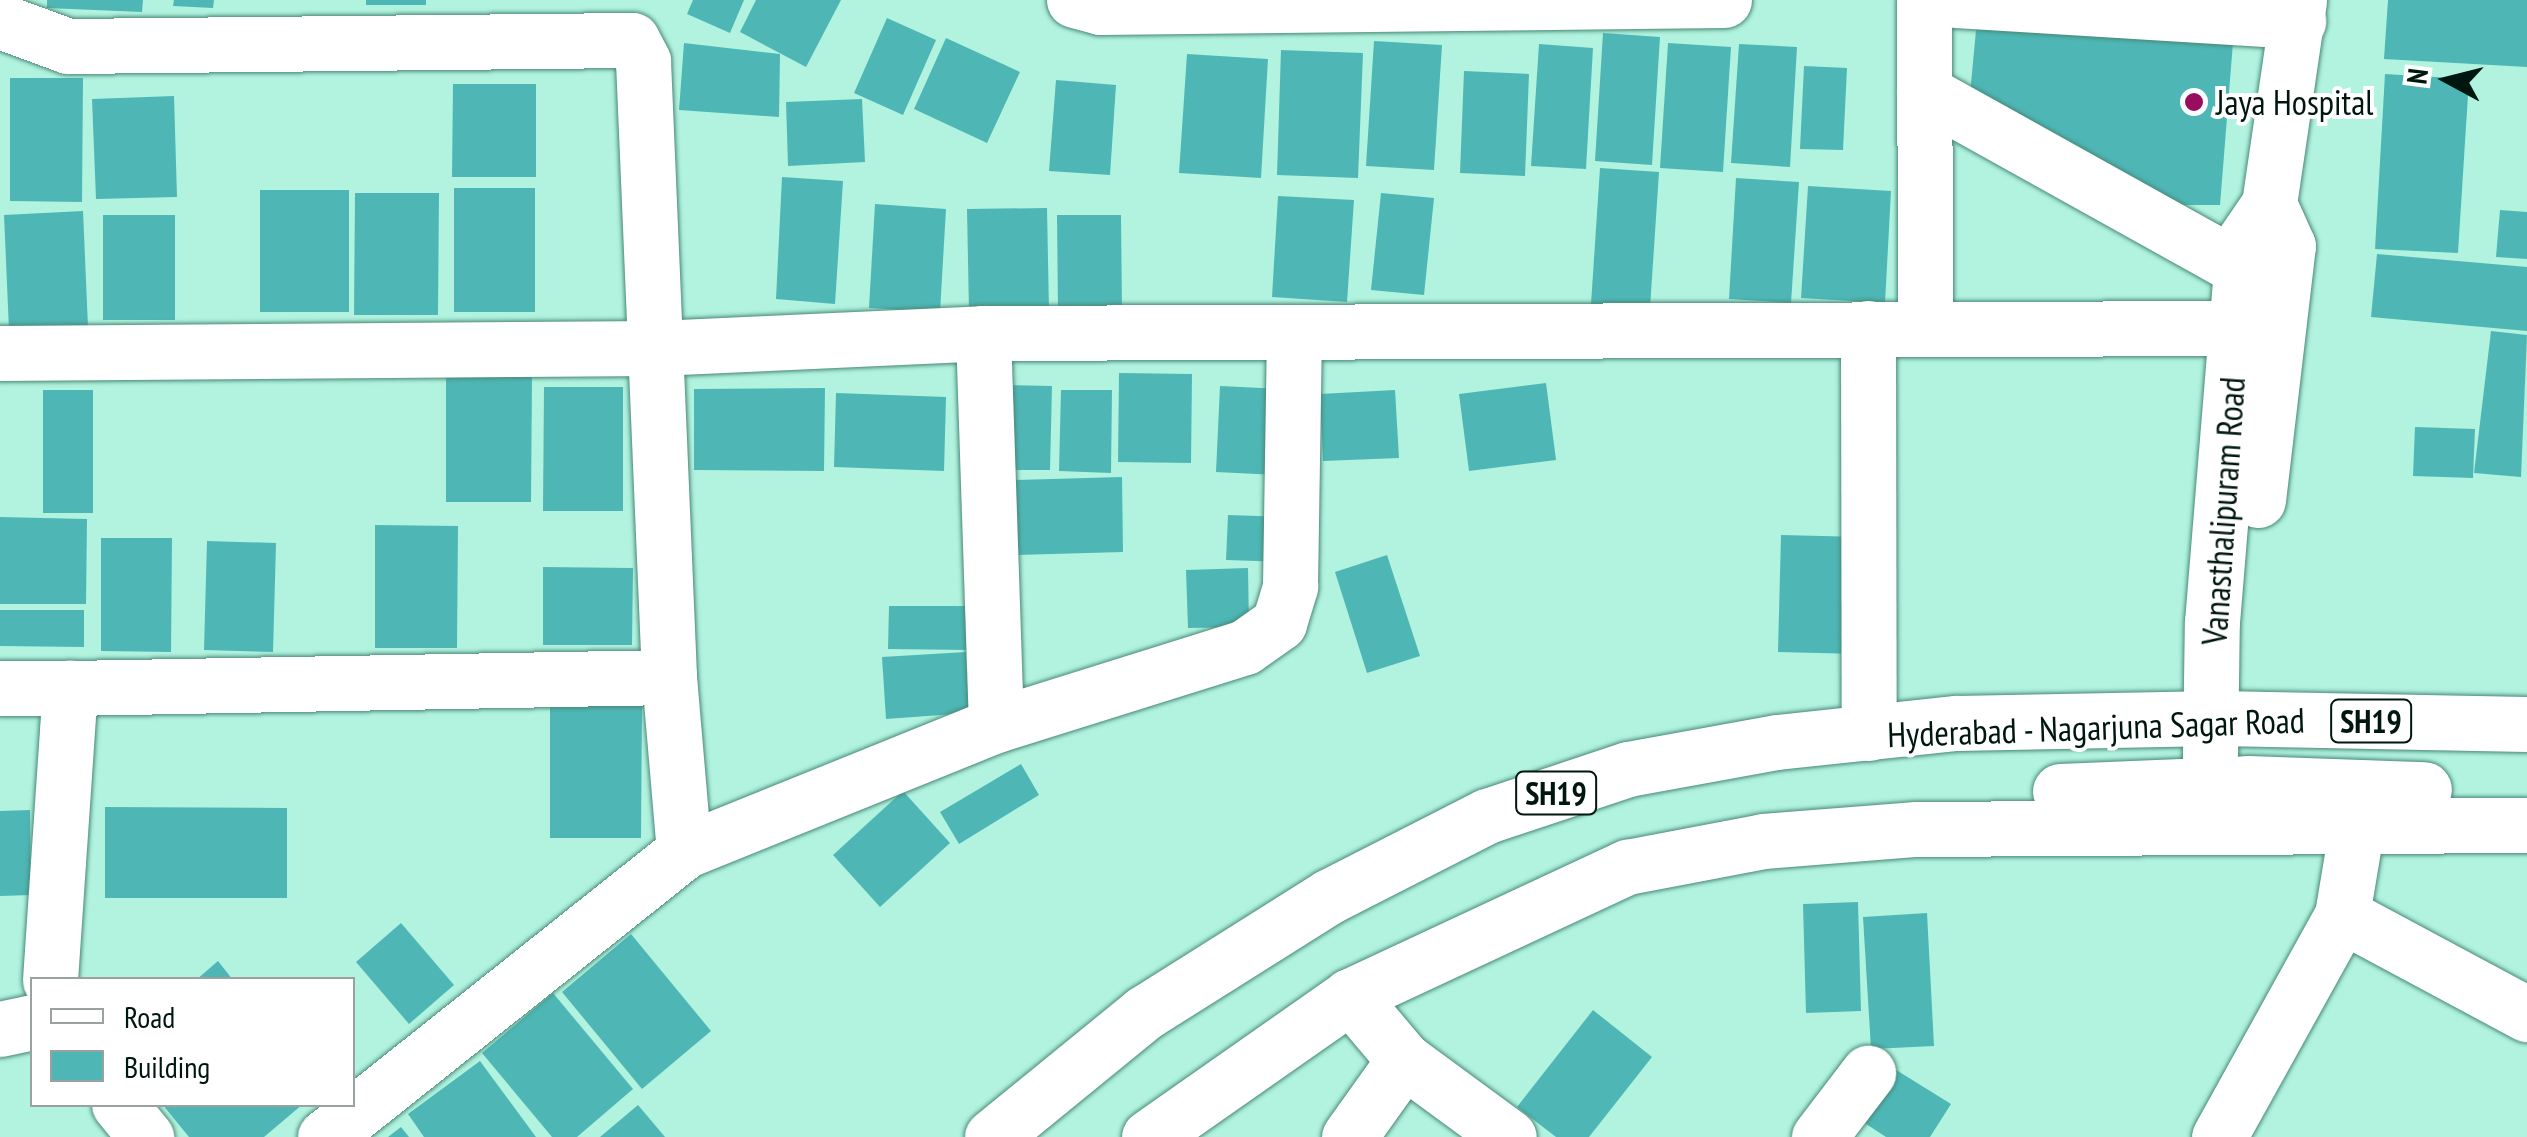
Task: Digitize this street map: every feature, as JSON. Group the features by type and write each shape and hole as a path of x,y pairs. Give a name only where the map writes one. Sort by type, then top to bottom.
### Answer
{"street":[{"path":"1074,0 1100,7 1252,2 1724,0"},
{"path":"1924,0 1925,329"},
{"path":"1955,0 2299,11"},
{"name":"Vanasthalipuram Road","path":"2232,719 2212,622 2240,268 2243,242 2270,204 2299,11"},
{"path":"0,21 68,46 160,22 506,19 632,40 644,61 668,677 684,851"},
{"path":"1924,92 2240,268"},
{"name":"Vanasthalipuram Road","path":"2228,806 2232,719 2288,246 2270,204"},
{"path":"0,353 658,348 983,333 1294,336 1868,328 2236,328"},
{"path":"1868,328 1869,733"},
{"path":"983,333 996,726"},
{"path":"325,1137 684,851 996,726 1245,647 1279,623 1290,586 1294,336"},
{"path":"0,688 668,677"},
{"path":"50,977 70,688"},
{"name":"Hyderabad - Nagarjuna Sagar Road","path":"992,1137 1144,1013 1330,896 1487,816 1628,769 1956,723 2232,719 2527,724"},
{"path":"1148,1137 1350,996 1627,867 1809,837 2228,806 2527,792"},
{"path":"2228,806 2357,825 2527,825"},
{"path":"2219,1137 2342,915 2357,825"},
{"path":"2342,915 2527,1014"},
{"path":"1350,996 1404,1060 1510,1137"},
{"path":"0,1028 30,1022"},
{"path":"1348,1137 1404,1060"},
{"path":"1820,1137 1868,1073"},
{"path":"121,1107 146,1137"}],"building":[{"path":"47,0 143,0 142,12 47,8"},
{"path":"174,0 214,0 213,8 173,6"},
{"path":"366,0 426,0 426,5 366,5"},
{"path":"693,0 744,0 730,33 687,14"},
{"path":"756,0 841,0 806,67 740,32"},
{"path":"2388,0 2527,0 2527,67 2384,59"},
{"path":"1978,9 2234,30 2220,205 2156,205 1970,94"},
{"path":"887,18 936,40 903,115 854,93"},
{"path":"1603,33 1660,37 1652,165 1595,161"},
{"path":"946,38 1020,72 987,143 914,109"},
{"path":"1374,41 1442,45 1434,170 1366,166"},
{"path":"684,43 780,54 779,117 679,110"},
{"path":"1668,43 1731,47 1723,172 1660,168"},
{"path":"1539,44 1593,48 1586,169 1531,166"},
{"path":"1739,44 1797,47 1790,167 1731,163"},
{"path":"1281,50 1363,53 1358,178 1277,175"},
{"path":"1187,54 1268,59 1261,178 1179,173"},
{"path":"1804,66 1847,68 1843,150 1800,149"},
{"path":"1464,71 1529,74 1525,176 1460,173"},
{"path":"2385,74 2469,79 2458,253 2375,249"},
{"path":"10,78 83,78 82,202 10,201"},
{"path":"1056,80 1116,85 1110,175 1049,171"},
{"path":"453,84 536,84 536,177 452,177"},
{"path":"174,96 177,197 96,199 92,99"},
{"path":"862,99 865,162 788,166 786,102"},
{"path":"1600,168 1659,172 1650,308 1591,304"},
{"path":"782,177 843,181 835,304 776,299"},
{"path":"1736,178 1799,182 1791,303 1729,299"},
{"path":"1808,186 1891,191 1885,303 1801,298"},
{"path":"454,188 535,188 535,312 454,312"},
{"path":"260,190 349,190 349,312 260,312"},
{"path":"355,193 439,193 438,315 354,315"},
{"path":"1381,193 1434,198 1424,295 1371,290"},
{"path":"1278,196 1354,200 1347,302 1272,297"},
{"path":"875,204 946,209 940,312 869,308"},
{"path":"1047,208 1049,311 969,312 967,209"},
{"path":"2500,210 2527,212 2527,259 2496,257"},
{"path":"83,211 88,327 9,330 4,215"},
{"path":"103,215 175,215 175,320 103,320"},
{"path":"1057,215 1121,215 1122,311 1058,311"},
{"path":"2377,254 2527,267 2527,331 2371,317"},
{"path":"2491,331 2527,335 2521,477 2474,473"},
{"path":"1119,373 1192,374 1191,463 1118,462"},
{"path":"446,377 532,377 531,502 446,502"},
{"path":"1546,383 1556,460 1469,471 1459,394"},
{"path":"1008,385 1052,386 1050,470 1005,470"},
{"path":"1220,386 1284,389 1280,475 1216,472"},
{"path":"544,387 623,387 623,511 543,511"},
{"path":"825,388 824,471 694,470 694,389"},
{"path":"43,390 93,390 93,513 43,513"},
{"path":"1061,390 1112,390 1111,473 1059,471"},
{"path":"1395,390 1399,458 1323,461 1320,394"},
{"path":"836,393 946,397 944,471 834,467"},
{"path":"2415,427 2475,429 2473,478 2413,476"},
{"path":"1122,477 1123,552 1014,555 1012,480"},
{"path":"1228,515 1286,517 1283,562 1226,560"},
{"path":"0,517 87,519 86,604 0,604"},
{"path":"375,525 458,526 457,648 375,648"},
{"path":"1781,535 1862,537 1858,654 1778,652"},
{"path":"101,538 172,538 171,652 101,651"},
{"path":"207,541 276,543 273,652 204,650"},
{"path":"1387,555 1420,656 1367,673 1335,572"},
{"path":"543,567 633,568 632,645 543,645"},
{"path":"1248,568 1249,627 1188,628 1186,570"},
{"path":"889,606 968,606 969,650 888,649"},
{"path":"0,610 84,610 84,647 0,646"},
{"path":"966,652 969,713 886,719 882,657"},
{"path":"550,702 642,702 641,838 550,838"},
{"path":"1021,764 1039,795 959,844 940,812"},
{"path":"903,791 950,843 880,907 833,855"},
{"path":"105,807 287,808 287,898 105,898"},
{"path":"30,810 31,895 0,896 0,811"},
{"path":"1858,902 1861,1011 1806,1013 1803,904"},
{"path":"1927,913 1934,1046 1871,1049 1863,917"},
{"path":"401,923 454,985 409,1024 356,962"},
{"path":"631,934 711,1031 642,1089 562,992"},
{"path":"218,961 231,977 199,977"},
{"path":"553,993 633,1089 577,1137 552,1137 482,1053"},
{"path":"1593,1010 1652,1057 1589,1137 1556,1137 1517,1107"},
{"path":"480,1061 536,1137 424,1137 408,1114"},
{"path":"1893,1068 1951,1104 1930,1137 1886,1137 1860,1120"},
{"path":"638,1105 665,1137 600,1137"},
{"path":"164,1107 299,1107 264,1137 189,1137"},
{"path":"401,1127 409,1137 388,1137"}],"place":[{"name":"Jaya Hospital","path":"2194,102"}]}
